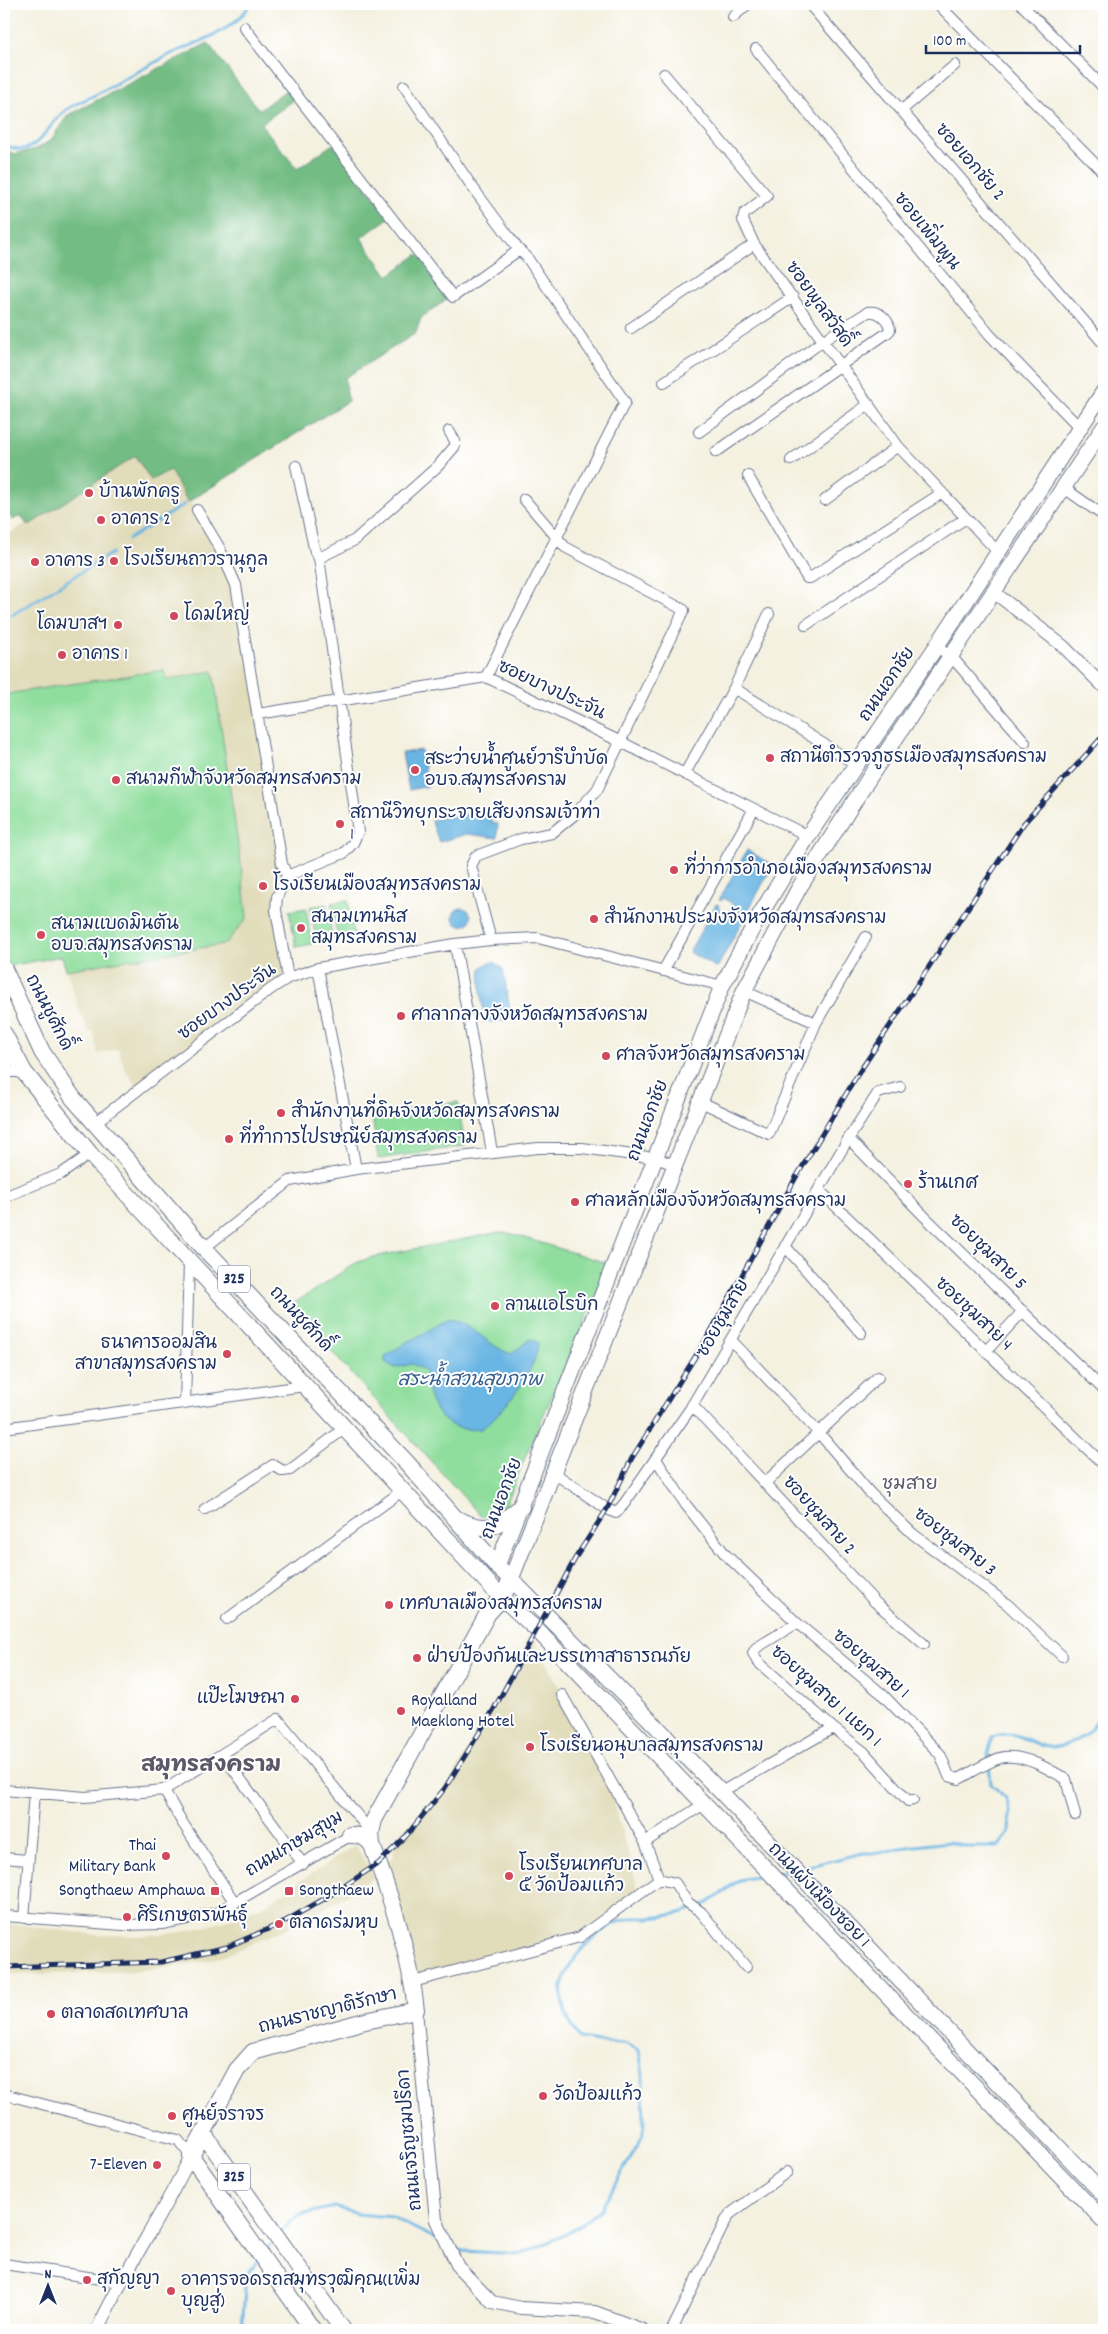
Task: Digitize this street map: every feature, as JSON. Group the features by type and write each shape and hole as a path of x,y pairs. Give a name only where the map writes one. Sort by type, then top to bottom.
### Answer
{"main road":[{"name":"ถนนเอกชัย","path":"497,1566 722,986 758,918 808,836 999,553 1104,391"},
{"name":"ถนนเอกชัย","path":"511,1579 744,991 799,888 1104,427"},
{"name":"ถนนชูศักดิ์","path":"4,969 42,1052 73,1098 96,1122 204,1248 408,1464 497,1566 511,1579"},
{"name":"325","path":"4,1034 24,1072 90,1154 490,1586"},
{"path":"391,1478 408,1464"},
{"path":"455,1518 475,1527 490,1528 502,1522 521,1507"},
{"path":"488,1613 490,1586 497,1566"},
{"path":"370,1823 488,1613 502,1598 511,1579"},
{"name":"ถนนผังเมืองซอย 1","path":"511,1579 721,1792 1104,2195"},
{"path":"490,1586 502,1598"},
{"name":"ถนนผังเมืองซอย 1","path":"502,1598 704,1804 1104,2221"},
{"path":"554,1649 568,1635"},
{"name":"ถนนราชญาติรักษา","path":"191,2156 237,2070 252,2052 361,2022 416,2010 413,1982 398,1923 372,1845 370,1823"},
{"path":"350,1835 360,1835 367,1838 372,1845"},
{"name":"325","path":"203,2133 343,2330"},
{"name":"325","path":"191,2156 313,2330"}],"street":[{"path":"734,17 748,4"},
{"name":"ซอยเอกชัย 2","path":"809,4 1104,344"},
{"path":"938,4 1104,173"},
{"path":"1021,4 1104,88"},
{"path":"244,27 454,297 518,250"},
{"name":"ซอยเพิ่มพูน","path":"756,49 990,335 1080,428"},
{"path":"902,110 955,65"},
{"name":"ซอยพูลสวัสดิ์","path":"664,74 767,196 744,214 743,220 754,244 898,446 999,553"},
{"path":"404,86 518,250 526,256 624,402 486,677"},
{"path":"630,328 754,244"},
{"path":"664,382 793,297"},
{"path":"699,432 824,340 868,312 874,310 878,312 889,324 890,330 886,333 716,452"},
{"path":"791,460 869,404"},
{"path":"319,558 355,540 438,466 455,446 455,441 449,431"},
{"path":"825,500 898,446"},
{"path":"288,978 276,910 277,897 287,876 344,853 353,843 358,832 318,565 319,558 315,552 296,466"},
{"path":"748,476 807,578 810,578 942,492"},
{"path":"1064,488 1104,516"},
{"path":"491,940 471,866 476,856 521,839 552,833 574,815 597,790 619,741 684,610 565,547 524,499"},
{"path":"197,510 219,547 236,585 247,662 258,714 282,864 287,876"},
{"path":"806,625 966,518"},
{"path":"995,593 1063,646 1104,687"},
{"path":"685,774 734,688 769,614"},
{"path":"936,647 951,656 1026,742"},
{"name":"ซอยบางประจัน","path":"258,714 486,677 619,741 808,836"},
{"path":"734,688 857,765"},
{"path":"663,971 754,809"},
{"path":"699,1102 769,1134 816,1023 866,937"},
{"name":"ซอยบางประจัน","path":"96,1122 288,978 318,968 455,944 538,938 722,986"},
{"path":"455,944 492,1152"},
{"path":"318,968 356,1169"},
{"path":"744,991 816,1023"},
{"path":"4,1072 24,1072"},
{"name":"ซอยชุมสาย","path":"554,1473 607,1509 616,1513 656,1459 692,1405 785,1246 878,1093 900,1087"},
{"name":"ซอยชุมสาย 5","path":"849,1139 925,1217 1104,1390"},
{"path":"204,1248 290,1182 356,1169 538,1148 582,1148 655,1158 676,1165"},
{"path":"4,1197 61,1174 90,1154"},
{"name":"ซอยชุมสาย 4","path":"819,1190 979,1346 987,1350 1104,1465"},
{"path":"785,1246 861,1333"},
{"path":"185,1404 189,1261"},
{"path":"987,1350 1023,1311"},
{"name":"ซอยชุมสาย 3","path":"731,1340 819,1432 869,1492 913,1534 1007,1604 1062,1656"},
{"path":"766,1482 878,1377"},
{"path":"4,1428 304,1386"},
{"name":"ซอยชุมสาย 2","path":"692,1405 766,1482 875,1602 924,1644"},
{"path":"205,1510 273,1465 284,1471 290,1470 344,1428"},
{"name":"ซอยชุมสาย 1","path":"656,1459 686,1505 725,1554 797,1623 882,1694 940,1754 949,1776 959,1779 1003,1757 1017,1757 1051,1770 1066,1779 1075,1815"},
{"path":"227,1619 402,1491"},
{"name":"ซอยชุมสาย 1 แยก 1","path":"797,1623 756,1648 753,1653 758,1661 833,1728 864,1752 901,1795 908,1801 913,1800"},
{"path":"562,1695 645,1842 659,1880"},
{"path":"4,1790 85,1797 164,1790 278,1719 370,1823"},
{"path":"721,1792 833,1728"},
{"path":"222,1754 303,1864"},
{"path":"164,1790 182,1822 235,1903"},
{"path":"24,1918 34,1794"},
{"path":"645,1842 704,1804"},
{"name":"ถนนเกษมสุขุม","path":"4,1916 123,1925 162,1924 216,1913 303,1864 370,1823"},
{"path":"4,1858 28,1860"},
{"path":"413,1982 580,1937 659,1880 675,1883 687,1902 700,1912 746,1967"},
{"name":"ถนนเจริญชมปรีดา","path":"416,2010 436,2220 458,2268 492,2302 521,2308 595,2312 623,2326 643,2330"},
{"path":"4,2094 178,2140 191,2156"},
{"name":"ถนนราชญาติรักษา","path":"97,2330 120,2282 176,2187 191,2156"},
{"path":"672,2330 724,2222 730,2214 786,2172"},
{"path":"4,2264 120,2282"}],"shaded area":[{"path":"136,455 151,480 170,470 214,538 236,585 287,876 277,897 288,978 138,1088 125,1069 118,1049 98,1054 93,1031 89,1032 80,1012 66,970 225,944 247,918 213,672 166,680 164,670 12,693 4,696 4,537"},
{"name":"โรงเรียนเทศบาล ๕ วัดป้อมแก้ว","path":"533,1637 609,1784 638,1889 580,1937 413,1982 379,1863 394,1858 393,1849 445,1788 494,1709"},
{"path":"355,1845 375,1877 332,1904 281,1931 228,1954 202,1962 138,1971 4,1975 4,1923 98,1935 142,1936 182,1932 223,1922 266,1904"}],"green space":[{"path":"208,43 259,110 289,88 297,98 261,124 297,169 333,144 390,217 361,238 388,276 418,254 451,296 421,318 416,333 345,378 348,401 188,502 170,470 151,480 135,456 28,526 21,516 12,520 4,504 4,149 15,154 36,149 50,141 68,115"},
{"name":"สนามกีฬาจังหวัดสมุทรสงคราม","path":"164,670 167,680 213,671 247,918 225,944 66,970 62,956 4,967 4,696 12,693"},
{"name":"สนามเทนนิส สมุทรสงคราม","path":"348,900 354,936 338,939 331,903"},
{"name":"สนามเทนนิส สมุทรสงคราม","path":"326,904 333,940 317,943 310,907"},
{"name":"สนามเทนนิส สมุทรสงคราม","path":"306,908 312,944 296,947 289,911"},
{"path":"458,1102 465,1146 378,1159 372,1115"},
{"path":"495,1233 509,1233 610,1264 506,1505 496,1513 484,1516 479,1514 290,1306 356,1263 373,1257"}],"water":[{"name":"สระว่ายน้ำศูนย์วารีบำบัด อบจ.สมุทรสงคราม","path":"421,750 428,786 409,790 402,753"},
{"path":"467,814 492,816 492,823 498,824 497,838 467,834 439,842 431,820"},
{"path":"747,850 773,865 717,968 689,952 716,904 719,905 718,909 728,914 733,904 723,898 721,901 719,900"},
{"path":"462,908 468,911 471,917 468,923 462,926 456,923 453,917 456,911"},
{"path":"494,962 503,969 511,1016 509,1020 490,1022 484,1014 480,973 484,966"},
{"name":"สระน้ำสวนสุขภาพ","path":"448,1319 465,1325 495,1346 511,1354 531,1339 538,1343 532,1366 525,1378 499,1413 481,1429 455,1427 438,1414 429,1394 425,1370 412,1364 395,1368 385,1362 385,1357 408,1341"}],"waterway":[{"path":"4,143 14,148 24,149 32,146 66,110 171,54 217,34 227,28 250,4"},
{"path":"129,539 185,504"},
{"path":"12,615 112,553"},
{"path":"801,1868 863,1853 880,1853 899,1848 949,1842 970,1847 998,1847 1009,1833 1010,1812 1006,1798 991,1784 988,1755 992,1737 1013,1734 1043,1746 1062,1746 1086,1734 1096,1721 1104,1702"},
{"path":"776,1873 790,1870"},
{"path":"697,1907 708,1903 739,1880 765,1875"},
{"path":"453,2247 462,2251 522,2254 571,2232 601,2209 644,2134 643,2075 639,2050 624,2043 581,2039 566,2015 562,1998 562,1986 566,1973 582,1949 605,1929 630,1918 664,1916 692,1909"},
{"path":"281,2233 290,2222 303,2214 334,2207 357,2214 392,2217 442,2242"},
{"path":"265,2252 274,2241"},
{"path":"242,2330 246,2275 258,2260"},
{"path":"4,2327 7,2330"}],"railway":[{"path":"4,1967 161,1962 227,1947 282,1923 329,1896 379,1863 406,1836 445,1788 494,1709 576,1557 607,1509 632,1458 710,1333 795,1179 858,1074 1024,823 1104,735"}],"place":[{"name":"บ้านพักครู","path":"89,493"},
{"name":"อาคาร 2","path":"101,520"},
{"name":"โรงเรียนถาวรานุกูล","path":"114,561"},
{"name":"อาคาร 3","path":"35,562"},
{"name":"โดมใหญ่","path":"174,616"},
{"name":"โดมบาสฯ","path":"118,625"},
{"name":"อาคาร 1","path":"62,655"},
{"name":"สถานีตำรวจภูธรเมืองสมุทรสงคราม","path":"770,758"},
{"name":"สระว่ายน้ำศูนย์วารีบำบัด อบจ.สมุทรสงคราม","path":"415,770"},
{"name":"สนามกีฬาจังหวัดสมุทรสงคราม","path":"116,780"},
{"name":"สถานีวิทยุกระจายเสียงกรมเจ้าท่า 1","path":"340,824"},
{"name":"ที่ว่าการอำเภอเมืองสมุทรสงคราม","path":"674,870"},
{"name":"โรงเรียนเมืองสมุทรสงคราม","path":"263,886"},
{"name":"สำนักงานประมงจังหวัดสมุทรสงคราม","path":"594,919"},
{"name":"สนามเทนนิส สมุทรสงคราม","path":"301,928"},
{"name":"สนามแบดมินตัน อบจ.สมุทรสงคราม","path":"41,935"},
{"name":"ศาลากลางจังหวัดสมุทรสงคราม","path":"401,1016"},
{"name":"ศาลจังหวัดสมุทรสงคราม","path":"606,1056"},
{"name":"สำนักงานที่ดินจังหวัดสมุทรสงคราม","path":"281,1113"},
{"name":"ที่ทำการไปรษณีย์สมุทรสงคราม","path":"229,1139"},
{"name":"ร้านเกศ","path":"908,1184"},
{"name":"ศาลหลักเมืองจังหวัดสมุทรสงคราม","path":"575,1202"},
{"name":"ลานแอโรบิก","path":"495,1306"},
{"name":"ธนาคารออมสิน สาขาสมุทรสงคราม","path":"227,1354"},
{"name":"เทศบาลเมืองสมุทรสงคราม","path":"389,1605"},
{"name":"ฝ่ายป้องกันและบรรเทาสาธารณภัย","path":"417,1658"},
{"name":"แป๊ะโฆษณา","path":"295,1699"},
{"name":"Royalland Maeklong Hotel","path":"401,1711"},
{"name":"โรงเรียนอนุบาลสมุทรสงคราม","path":"530,1747"},
{"name":"Thai Military Bank","path":"166,1856"},
{"name":"โรงเรียนเทศบาล ๕ วัดป้อมแก้ว","path":"509,1876"},
{"name":"Songthaew Amphawa","path":"215,1891"},
{"name":"Songthaew","path":"289,1891"},
{"name":"ศิริเกษตรพันธุ์","path":"127,1917"},
{"name":"ตลาดร่มหุบ","path":"279,1924"},
{"name":"ตลาดสดเทศบาล","path":"51,2014"},
{"name":"วัดป้อมแก้ว","path":"543,2096"},
{"name":"ศูนย์จราจร","path":"172,2116"},
{"name":"7-Eleven","path":"157,2165"},
{"name":"สุกัญญา","path":"87,2280"},
{"name":"อาคารจอดรถสมุทรวุฒิคุณ(เพิ่ม บุญสู่)","path":"171,2291"}],"district":[{"name":"ชุมสาย","path":"910,1485"},
{"name":"สมุทรสงคราม","path":"211,1766"}]}
